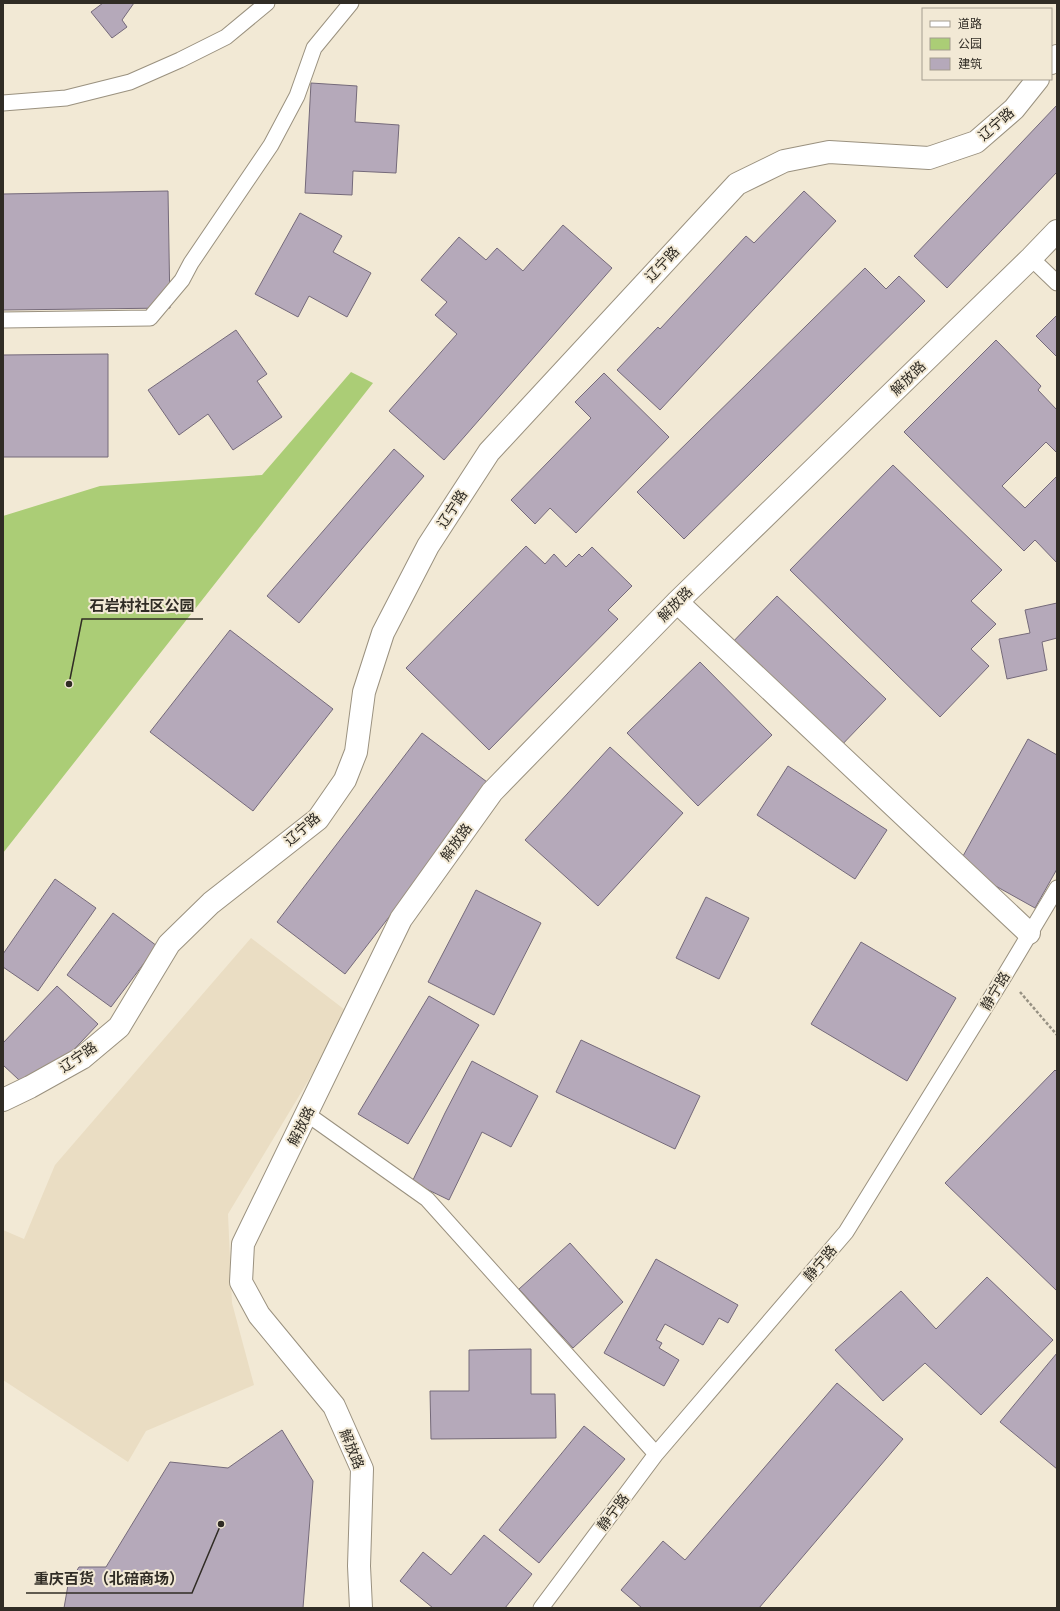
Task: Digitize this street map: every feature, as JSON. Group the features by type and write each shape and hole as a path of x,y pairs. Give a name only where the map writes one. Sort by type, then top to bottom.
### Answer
{"street":[{"name":"辽宁路","path":"3,1100 82,1058 119,1027 169,944 211,903 318,819 345,780 356,752 364,692 383,633 428,546 489,452 736,184 784,161 829,152 929,158 976,142 1014,110 1037,80"},
{"name":"解放路","path":"361,1608 359,1566 362,1469 334,1406 259,1315 242,1282 243,1244 401,919 492,792 677,602 1057,232"},
{"path":"677,602 1029,934"}],"lane":[{"path":"3,103 66,98 130,82 226,37 267,3"},
{"path":"3,320 150,318 182,280 191,263 270,145 297,96 314,48 351,3"},
{"path":"1031,258 1057,283"},
{"name":"静宁路","path":"541,1608 656,1454 846,1232 1057,888"},
{"path":"307,1114 427,1199 656,1454"}],"path":[{"path":"1005,975 1057,1035"}],"shaded area":[{"path":"251,938 349,1013 228,1214 232,1303 254,1385 146,1431 128,1462 3,1380 3,1230 24,1239 55,1165"}],"green space":[{"path":"351,372 373,383 3,853 3,516 100,486 262,475"}],"building":[{"path":"103,3 134,3 122,20 127,27 112,38 91,12"},
{"path":"311,83 357,86 355,122 399,125 396,173 353,171 352,195 305,193"},
{"path":"1057,105 1057,172 947,288 914,256"},
{"path":"168,191 170,308 3,310 3,194"},
{"path":"804,191 836,221 660,410 617,370 658,327 660,329 746,236 754,243"},
{"path":"300,213 342,236 333,252 371,273 347,317 309,296 298,317 255,294"},
{"path":"563,225 612,268 444,460 389,411 457,334 435,315 447,302 421,280 459,237 486,260 497,248 523,271"},
{"path":"865,268 886,289 899,276 925,301 684,539 637,492"},
{"path":"1057,315 1057,357 1036,336"},
{"path":"236,330 267,374 257,381 282,417 233,450 208,414 179,435 148,390"},
{"path":"996,340 1041,386 1038,390 1057,410 1057,453 1046,442 1002,486 1025,508 1057,476 1057,563 1035,540 1024,551 904,432"},
{"path":"108,354 108,457 3,457 3,355"},
{"path":"604,373 669,437 576,533 550,508 535,524 511,500 591,418 575,402"},
{"path":"394,449 424,476 299,623 267,596"},
{"path":"893,465 1002,570 971,601 996,624 971,649 989,666 940,717 790,570"},
{"path":"526,546 545,564 554,554 566,567 579,554 582,557 592,547 632,586 608,610 618,619 489,750 406,668"},
{"path":"777,596 886,699 836,751 728,647"},
{"path":"1057,603 1057,638 1042,642 1047,670 1007,679 999,639 1030,633 1025,610"},
{"path":"230,630 333,709 253,811 150,732"},
{"path":"700,662 772,735 698,806 627,733"},
{"path":"422,733 491,785 345,974 277,922"},
{"path":"1028,739 1057,755 1057,869 1035,908 958,865"},
{"path":"610,747 683,813 598,906 525,840"},
{"path":"788,766 887,830 855,879 757,815"},
{"path":"55,879 96,908 38,991 3,967 3,954"},
{"path":"476,890 541,923 494,1015 428,982"},
{"path":"706,897 749,918 719,979 676,958"},
{"path":"113,913 157,946 111,1007 67,975"},
{"path":"861,942 956,998 907,1081 811,1024"},
{"path":"57,986 98,1024 33,1093 3,1065 3,1043"},
{"path":"429,996 479,1025 408,1144 358,1114"},
{"path":"581,1040 700,1096 675,1149 556,1092"},
{"path":"472,1061 538,1096 511,1147 482,1132 449,1200 412,1182"},
{"path":"1055,1070 1057,1072 1057,1291 945,1183"},
{"path":"570,1243 623,1302 573,1348 519,1289"},
{"path":"656,1259 738,1305 728,1323 719,1318 703,1345 665,1324 656,1340 662,1343 659,1348 679,1360 664,1386 604,1353"},
{"path":"987,1277 1053,1340 981,1415 925,1363 883,1401 835,1350 901,1291 936,1329"},
{"path":"531,1349 531,1394 555,1394 556,1438 431,1439 430,1391 469,1391 469,1350"},
{"path":"1057,1353 1057,1469 1000,1422"},
{"path":"837,1383 903,1439 759,1608 642,1608 621,1590 663,1541 685,1560"},
{"path":"584,1426 625,1459 539,1563 499,1530"},
{"path":"282,1430 313,1481 303,1608 64,1608 68,1585 79,1567 106,1567 170,1462 228,1468"},
{"path":"484,1535 532,1574 505,1608 433,1608 400,1581 423,1552 451,1575"}],"place":[{"name":"石岩村社区公园","path":"69,684"},
{"name":"重庆百货（北碚商场）","path":"221,1524"}]}
